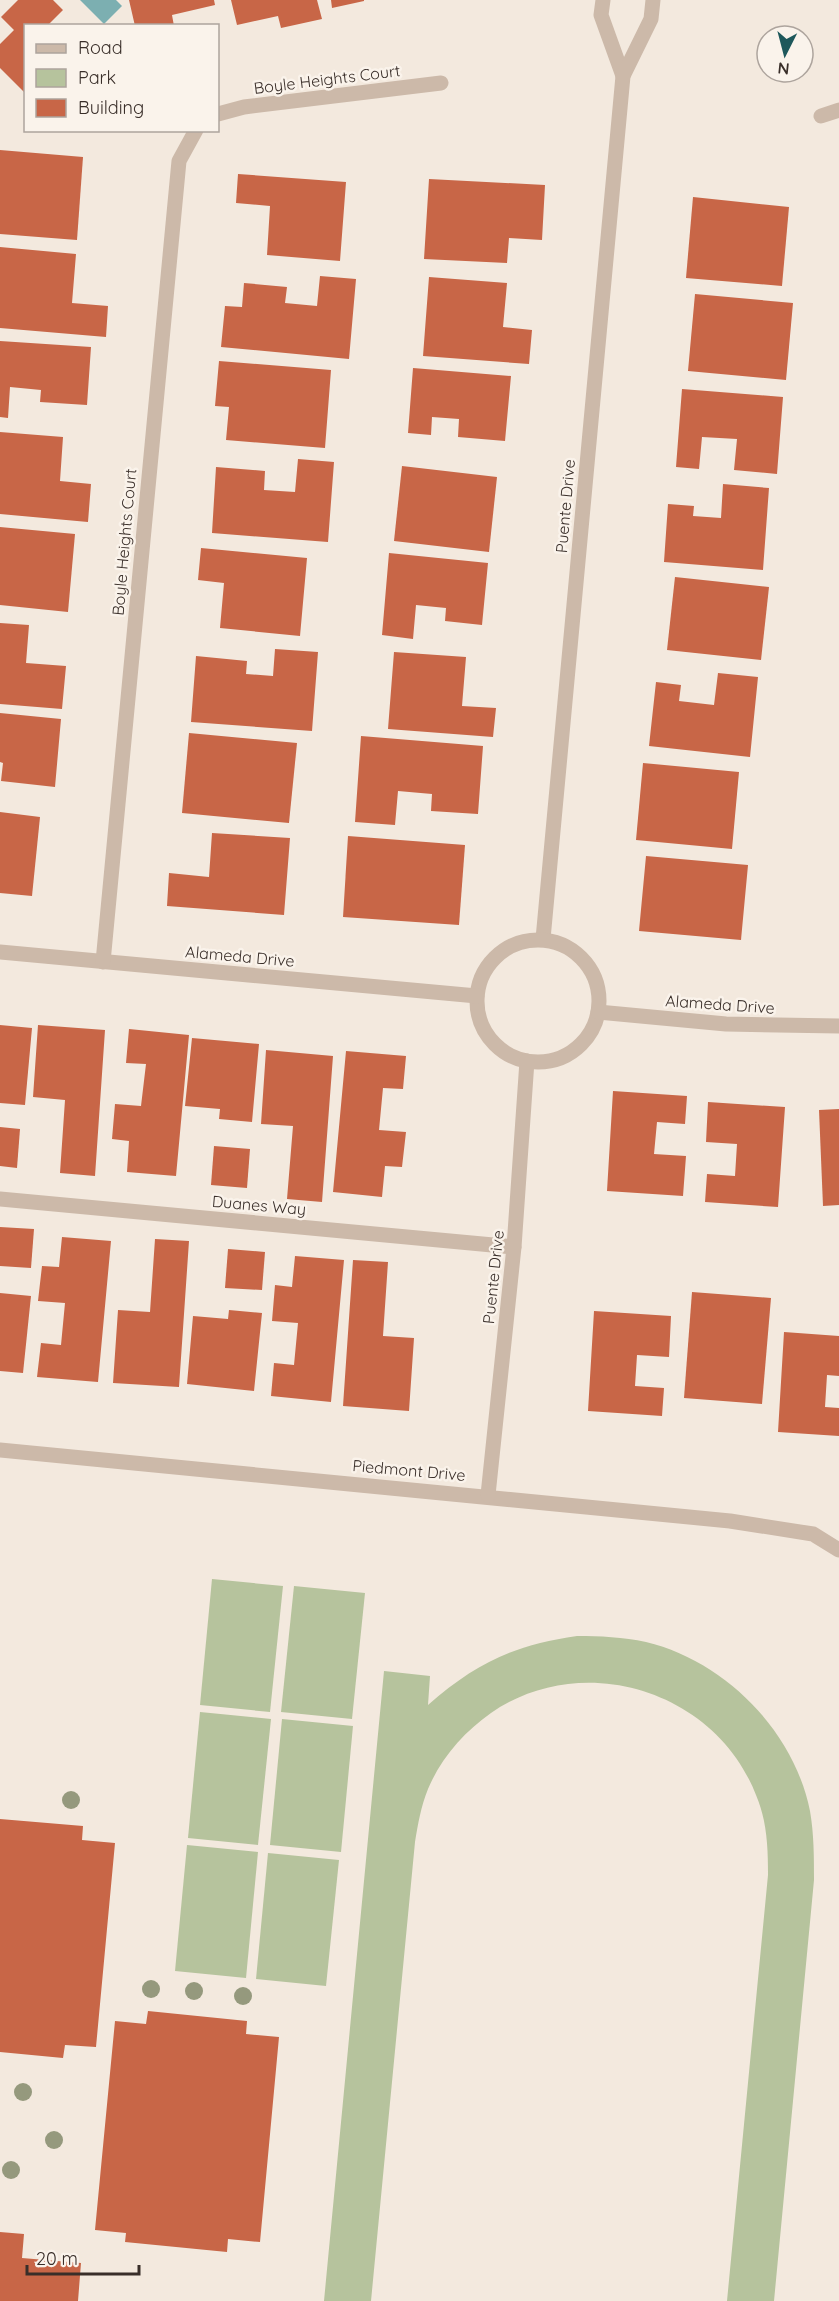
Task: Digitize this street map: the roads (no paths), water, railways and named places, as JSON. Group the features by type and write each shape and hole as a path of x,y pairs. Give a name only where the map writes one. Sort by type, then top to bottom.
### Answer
{"street":[{"name":"Puente Drive","path":"603,0 601,15 622,76"},
{"name":"Puente Drive","path":"543,939 622,76 651,20 653,0"},
{"name":"Boyle Heights Court","path":"219,114 244,107 441,83"},
{"path":"821,116 839,110"},
{"name":"Boyle Heights Court","path":"103,962 178,170 179,161 194,132"},
{"path":"543,939 568,948 588,965 598,987 598,1012 588,1036 578,1048 554,1059 527,1061 499,1048 487,1035 477,1012 477,996 481,978 489,963 502,951 516,943 543,939"},
{"name":"Alameda Drive","path":"0,952 477,996"},
{"name":"Alameda Drive","path":"598,1012 726,1024 839,1026"},
{"name":"Puente Drive","path":"488,1495 514,1247 527,1061"},
{"name":"Duanes Way","path":"0,1199 514,1247"},
{"name":"Piedmont Drive","path":"0,1450 488,1495 730,1521 813,1534 839,1550"}],"water":[{"path":"80,0 116,0 122,6 104,24"}]}
